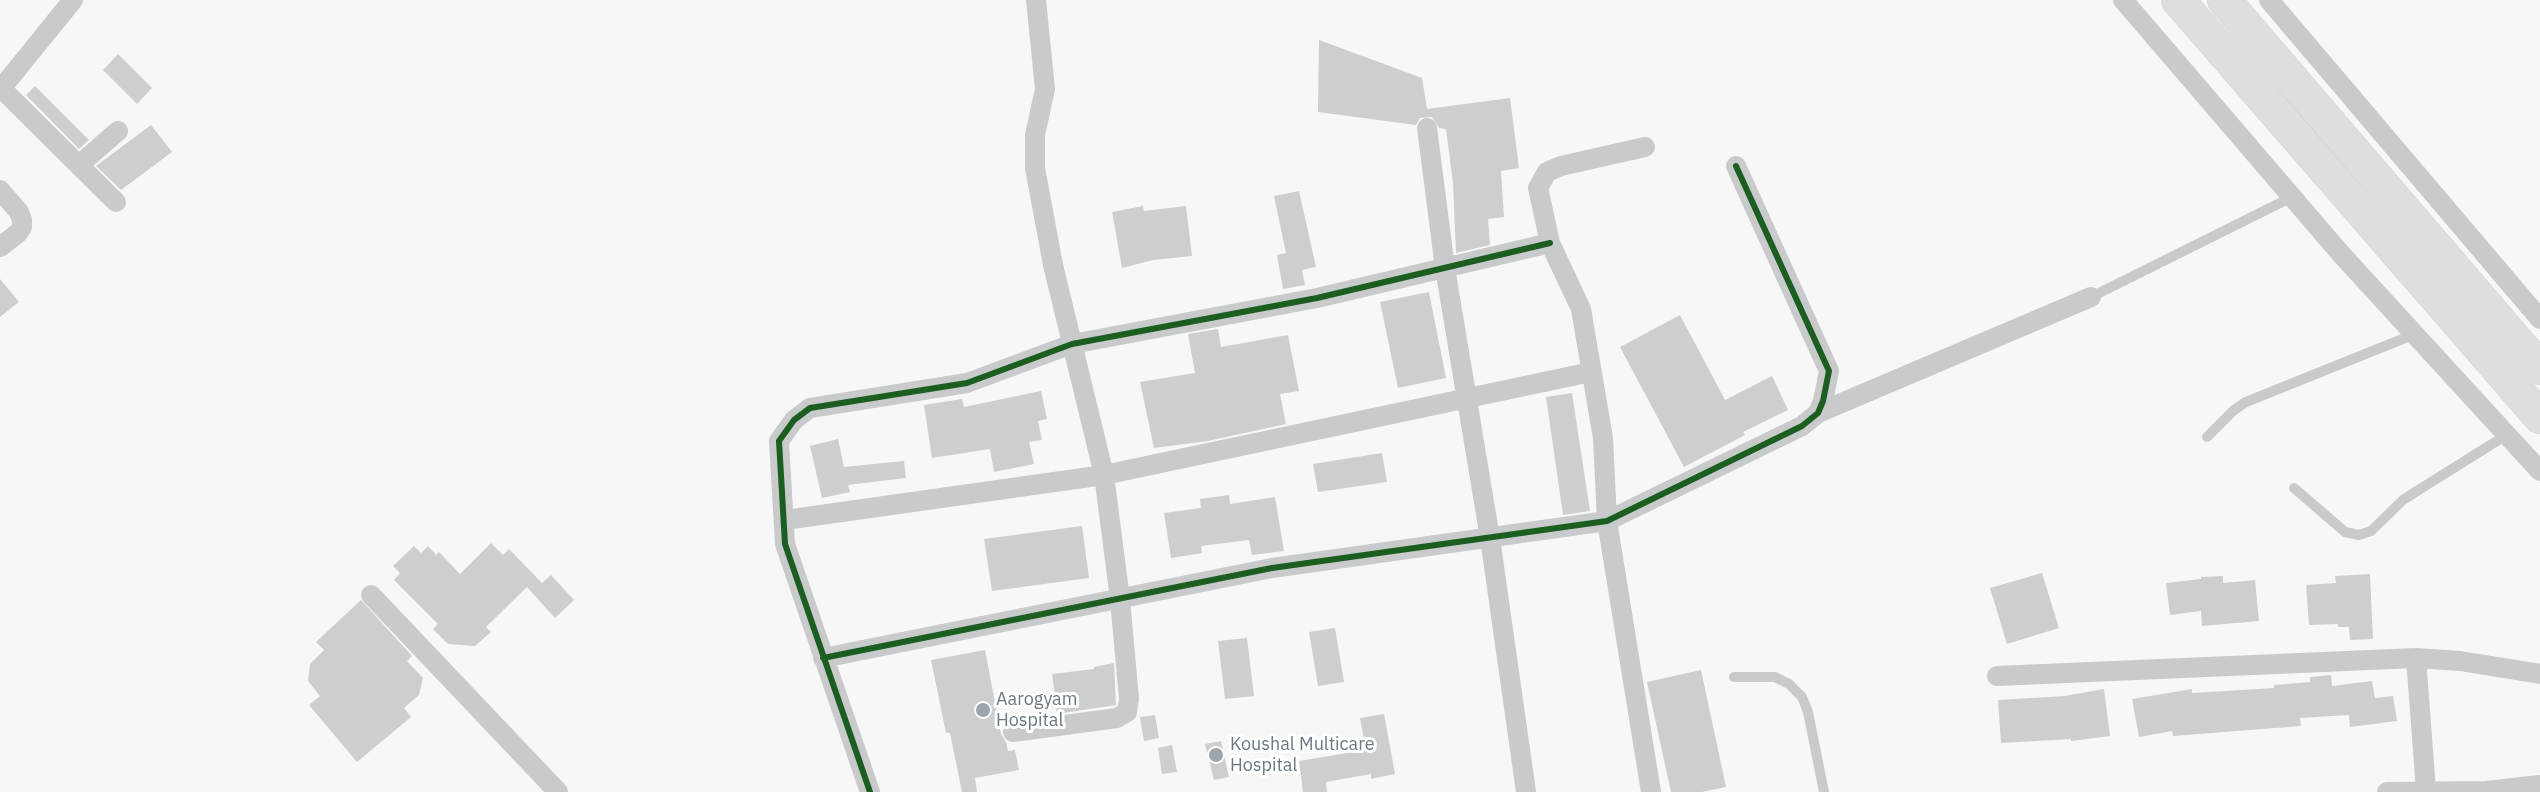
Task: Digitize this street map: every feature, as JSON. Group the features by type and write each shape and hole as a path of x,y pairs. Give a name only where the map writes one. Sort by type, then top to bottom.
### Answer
{"highway":[{"path":"2178,0 2540,417"},
{"path":"2224,0 2540,368"}],"street":[{"path":"73,0 1,89 116,202"},
{"path":"2123,0 2292,197 2540,471"},
{"path":"2269,0 2540,319"},
{"path":"1013,732 1117,718 1127,712 1129,699 1120,599 1104,475 1053,265 1035,168 1035,135 1045,89 1036,1"},
{"path":"1427,128 1445,268 1490,538 1526,792"},
{"path":"79,165 118,130"},
{"path":"1645,147 1561,166 1547,172 1538,188 1550,243 1581,309 1603,438 1607,521 1651,792"},
{"path":"1736,166 1829,371 1818,413"},
{"path":"0,190 19,212 22,227 0,247"},
{"path":"870,792 785,544 779,441 794,420 810,408 968,383 1072,344 1317,298 1550,243"},
{"path":"823,658 1272,568 1607,521 1802,426 1818,413 2091,297"},
{"path":"785,520 1104,475 1591,372"},
{"path":"371,595 558,792"},
{"path":"2416,658 2426,790"},
{"path":"1997,676 2416,658 2460,661 2540,674"},
{"path":"2387,792 2486,790 2540,785"}],"lane":[{"path":"2091,297 2292,197"},
{"path":"2207,437 2234,410 2246,402 2415,334"},
{"path":"2294,488 2345,532 2359,535 2372,531 2403,500 2417,490 2508,434"},
{"path":"1734,677 1775,676 1789,684 1802,697 1808,712 1824,792"}],"building":[{"path":"1319,40 1422,78 1427,109 1510,98 1519,168 1501,171 1504,217 1488,219 1490,245 1456,253 1453,183 1446,129 1439,128 1432,117 1420,118 1416,125 1318,112"},
{"path":"118,54 152,88 137,104 103,70"},
{"path":"35,86 89,140 79,149 26,95"},
{"path":"151,125 172,152 121,190 96,166"},
{"path":"1299,191 1316,267 1302,270 1305,285 1283,289 1277,255 1286,253 1274,196"},
{"path":"1143,206 1144,211 1186,206 1192,256 1153,260 1122,268 1112,212"},
{"path":"0,279 19,302 0,317"},
{"path":"1429,292 1446,378 1398,388 1380,302"},
{"path":"1680,315 1725,400 1772,376 1788,410 1743,432 1745,435 1684,467 1620,347"},
{"path":"1218,329 1221,347 1288,335 1299,391 1280,394 1286,424 1208,441 1154,448 1140,382 1195,373 1188,334"},
{"path":"1041,391 1047,419 1038,421 1042,440 1029,442 1034,464 994,472 990,449 932,458 924,405 962,399 964,407"},
{"path":"1572,393 1590,511 1563,515 1546,397"},
{"path":"838,439 844,467 904,461 906,478 848,485 850,492 822,498 810,446"},
{"path":"1382,453 1387,482 1318,492 1313,464"},
{"path":"1229,495 1230,504 1275,497 1284,551 1252,555 1249,540 1201,546 1202,553 1171,558 1164,513 1201,508 1200,499"},
{"path":"1082,526 1089,578 992,591 984,539"},
{"path":"491,543 503,555 509,549 542,583 551,575 574,600 555,618 527,587 486,627 491,632 475,646 448,644 433,629 438,624 394,580 400,573 393,566 414,546 421,553 428,546 436,555 439,552 460,574"},
{"path":"2042,573 2059,628 2007,644 1990,588"},
{"path":"2370,574 2373,639 2350,640 2349,627 2338,627 2338,624 2309,625 2306,585 2336,583 2335,576"},
{"path":"2223,576 2223,583 2255,580 2259,621 2202,626 2201,611 2170,615 2166,583"},
{"path":"361,600 412,656 407,661 423,678 419,695 404,708 411,717 357,762 309,705 320,696 308,681 310,664 324,650 316,642"},
{"path":"1335,628 1344,682 1318,686 1309,632"},
{"path":"1247,638 1254,696 1225,699 1218,641"},
{"path":"985,650 1001,734 1008,751 1015,750 1019,770 975,778 977,792 962,792 950,733 946,733 931,660"},
{"path":"1114,663 1116,705 1057,714 1052,674 1094,669 1094,667"},
{"path":"1701,670 1726,787 1702,792 1671,792 1647,682"},
{"path":"2331,675 2332,686 2372,681 2375,698 2393,696 2397,721 2350,727 2349,715 2300,718 2301,726 2173,736 2172,731 2139,737 2132,699 2192,689 2192,693 2274,688 2274,685 2310,682 2310,677"},
{"path":"2104,689 2110,736 2071,741 2071,739 2001,743 1998,700 2065,696"},
{"path":"1384,714 1395,774 1371,779 1371,774 1326,782 1327,792 1303,792 1299,761 1366,750 1360,718"},
{"path":"1155,715 1159,738 1144,741 1140,717"},
{"path":"1221,741 1229,777 1214,780 1205,744"},
{"path":"1172,745 1177,772 1162,774 1158,748"}],"cycle path":[{"path":"823,658 1272,568 1607,521 1802,426 1818,413 1829,371 1736,166"},
{"path":"870,792 785,544 779,441 794,420 810,408 967,383 1072,344 1317,298 1550,243"}],"place":[{"name":"Aarogyam Hospital","path":"983,710"},
{"name":"Koushal Multicare Hospital","path":"1216,755"}]}
